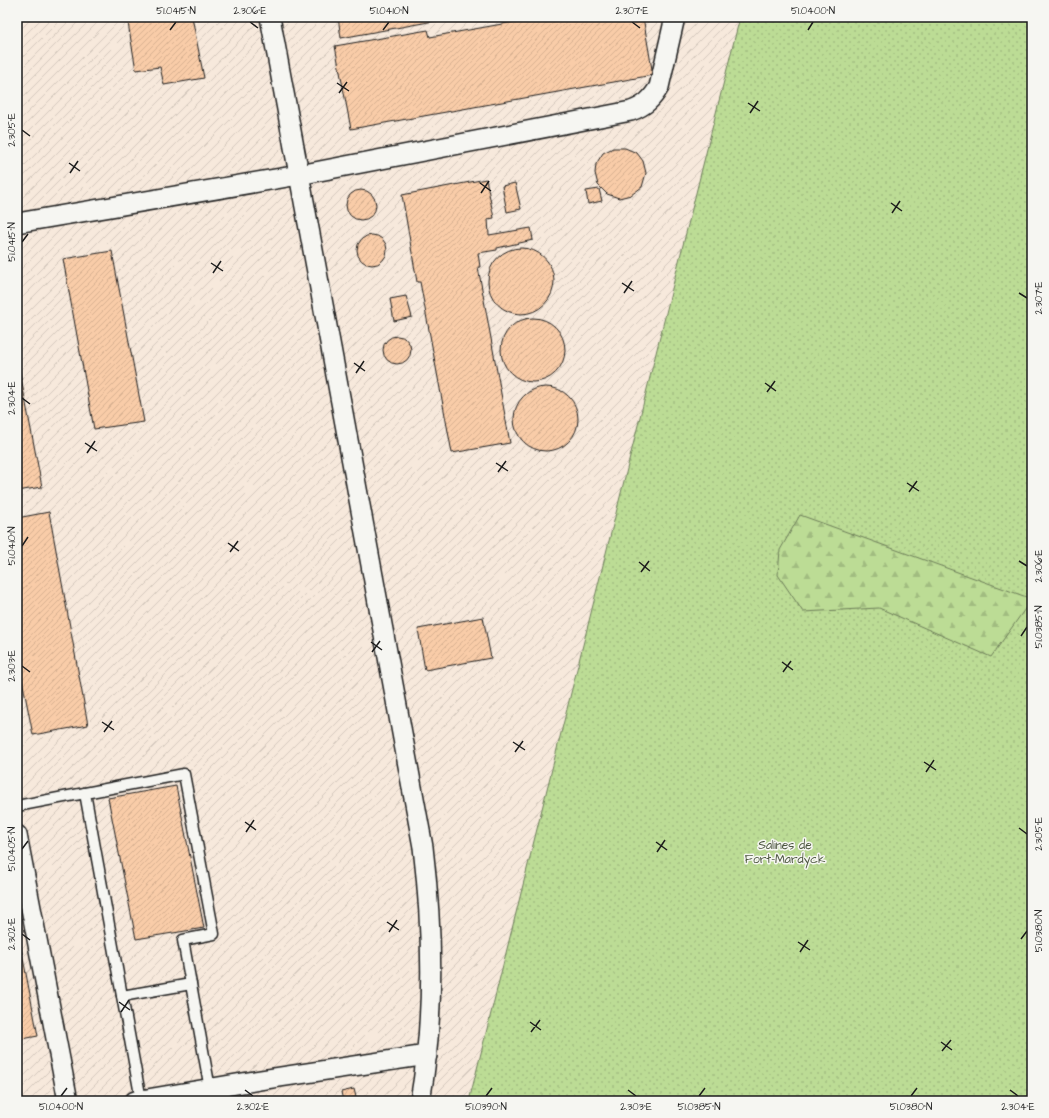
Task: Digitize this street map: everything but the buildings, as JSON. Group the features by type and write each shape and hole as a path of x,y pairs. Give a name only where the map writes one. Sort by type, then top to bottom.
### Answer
{"street":[{"path":"270,17 424,847 432,950 427,1055 420,1101"},
{"path":"17,223 299,175 621,113 640,108 648,102 659,87 675,17"},
{"path":"17,835 68,1101"},
{"path":"145,1100 210,1088 427,1055"}],"lane":[{"path":"17,806 184,774 214,934 183,940 210,1088"},
{"path":"85,793 122,996 145,1100"},
{"path":"122,996 191,984"}],"shaded area":[{"path":"17,17 740,17 469,1101 17,1101"}],"green space":[{"name":"Salines de Fort-Mardyck","path":"740,17 1032,17 1032,1101 469,1101"},
{"path":"800,515 1032,599 991,657 879,608 803,612 778,575 780,550"}]}
